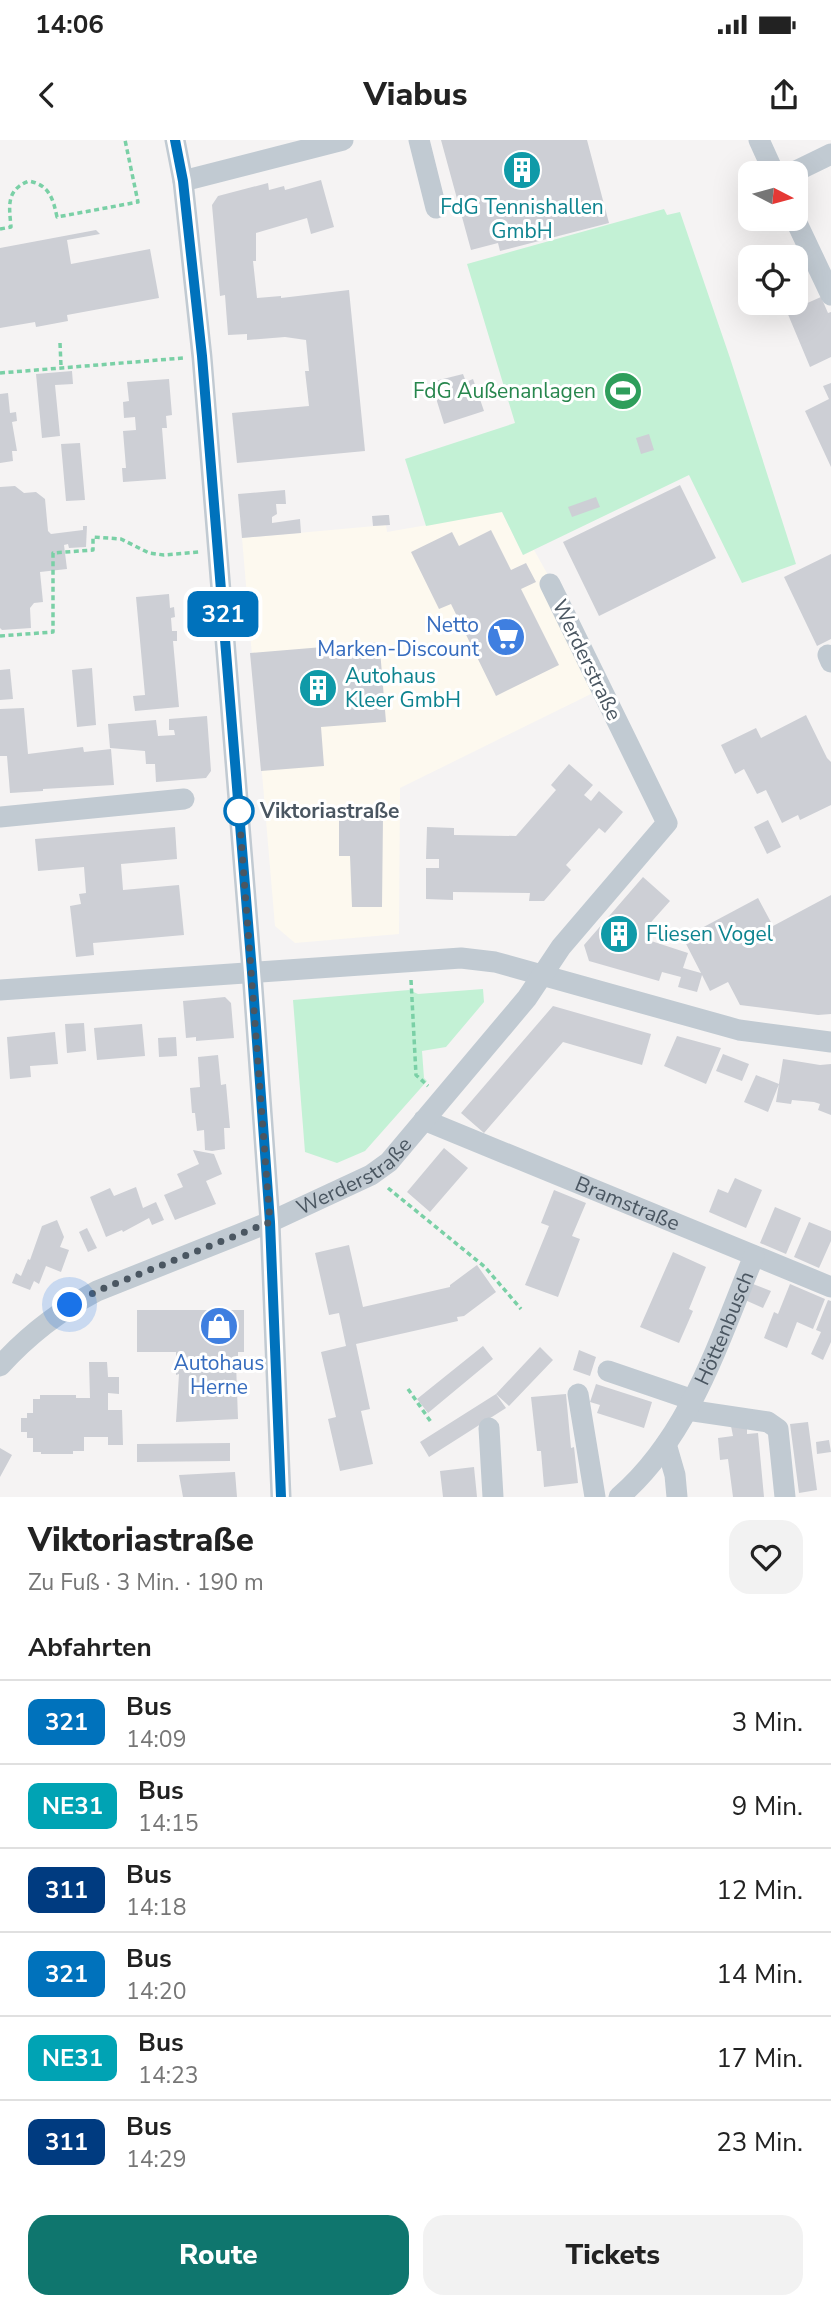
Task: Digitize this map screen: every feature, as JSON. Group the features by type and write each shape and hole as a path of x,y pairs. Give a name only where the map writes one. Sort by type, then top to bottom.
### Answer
{"street":[{"path":"176,140 202,356 252,972 270,1222 281,1497"},
{"path":"183,181 343,140"},
{"path":"419,140 436,208"},
{"path":"759,140 769,161"},
{"path":"808,165 831,154"},
{"path":"801,231 831,295"},
{"name":"Werderstraße","path":"0,1366 43,1324 70,1305 97,1291 270,1222 371,1175 389,1162 527,998 561,947 667,823 550,584"},
{"path":"0,817 184,799"},
{"path":"0,990 410,961 472,960 495,962 542,974 739,1030 831,1042"},
{"name":"Bramstraße","path":"424,1120 831,1287"},
{"name":"Höttenbusch","path":"619,1497 633,1485 666,1444 690,1405 754,1256"},
{"name":"Höttenbusch","path":"608,1371 690,1405 768,1422 778,1429 785,1497"},
{"path":"578,1394 595,1497"},
{"path":"489,1428 493,1497"},
{"path":"666,1444 676,1475 677,1497"}],"path":[{"path":"0,229 11,227 11,196 18,185 29,181 46,188 57,217 138,202 125,140"},
{"path":"60,342 61,366"},
{"path":"0,373 202,356"},
{"path":"0,636 54,632 53,553 93,550 93,537 121,539 149,553 164,555 218,551"},
{"path":"410,961 416,1075 443,1098"},
{"path":"371,1175 485,1267 521,1309"},
{"path":"408,1390 431,1422"}],"shaded area":[{"path":"502,512 523,555 534,550 548,575 541,579 597,691 400,788 399,934 295,943 275,926 242,538 386,525 387,532"}],"green space":[{"name":"FdG Außenanlagen","path":"664,209 667,215 680,212 796,564 742,583 689,475 523,555 502,512 426,526 405,459 515,423 467,264"},
{"path":"483,989 484,1002 446,1047 422,1051 424,1078 427,1081 365,1151 337,1163 305,1152 293,1000 409,990 418,994"}],"building":[{"name":"FdG Tennishallen GmbH","path":"441,140 587,140 609,223 500,251 498,243 471,250"},
{"path":"321,180 334,227 311,234 307,218 256,233 256,261 253,261 257,298 349,290 365,451 237,463 232,413 309,406 305,371 309,371 306,340 285,337 247,340 247,334 228,335 225,295 220,296 212,205 218,196 268,183 269,190 284,186 285,190"},
{"path":"96,230 100,234 67,240 71,264 150,249 159,298 67,315 68,321 36,327 35,322 0,328 0,248"},
{"path":"821,297 828,313 831,312 831,357 810,367 788,315 808,315 808,303"},
{"path":"72,371 73,384 55,385 60,436 42,438 36,374"},
{"path":"463,374 466,382 473,379 484,411 444,424 431,382"},
{"path":"169,379 172,415 166,416 167,428 162,428 166,479 123,482 122,468 126,468 123,431 136,430 135,417 124,418 123,402 129,401 127,382"},
{"path":"831,383 831,467 805,411 829,399 823,386"},
{"path":"8,393 10,413 16,412 17,421 12,422 17,451 12,451 13,461 0,463 0,394"},
{"path":"649,434 654,450 641,454 636,438"},
{"path":"80,443 85,500 66,501 61,444"},
{"path":"680,485 716,558 599,616 563,542"},
{"path":"15,486 24,493 36,492 45,499 48,531 51,534 83,530 83,526 87,526 86,547 69,548 68,544 64,545 67,569 40,572 43,602 34,603 30,608 31,628 2,630 0,487"},
{"path":"285,490 286,504 276,504 277,514 272,517 272,523 300,519 301,533 242,538 238,494"},
{"path":"596,497 600,507 572,517 568,507"},
{"path":"389,515 390,525 373,526 372,516"},
{"name":"Netto Marken-Discount","path":"491,530 511,570 526,563 536,582 521,589 559,665 496,696 451,604 439,609 411,552 452,532 459,546"},
{"path":"831,554 831,639 817,646 784,577"},
{"path":"169,594 170,608 174,607 175,617 171,618 172,631 177,631 177,641 173,641 179,707 135,711 133,696 145,695 136,597"},
{"name":"Autohaus Kleer GmbH","path":"383,642 384,650 380,650 386,722 321,727 324,766 261,771 250,653"},
{"path":"92,668 96,725 77,727 72,670"},
{"path":"10,669 13,699 0,700 0,670"},
{"path":"24,708 28,754 83,747 84,752 111,749 114,785 10,793 7,756 0,756 0,709"},
{"path":"806,715 831,762 831,805 800,820 798,815 782,823 766,790 757,794 744,769 735,774 721,745 756,728 761,738"},
{"path":"207,716 211,771 206,778 156,782 155,764 146,764 145,751 110,748 108,724 156,720 158,736 175,735 174,730 169,730 169,719"},
{"path":"569,764 593,785 584,795 591,801 599,791 623,812 605,833 599,828 566,865 571,870 544,901 529,901 530,893 453,892 453,900 426,899 426,868 439,868 439,859 426,859 427,827 454,828 454,835 516,836 556,790 551,785"},
{"path":"339,814 383,816 382,907 352,907 350,856 339,856"},
{"path":"768,820 781,847 767,854 754,827"},
{"path":"175,827 177,859 121,864 123,890 179,885 184,935 93,943 94,955 76,957 70,906 81,904 79,894 86,893 84,867 38,871 35,839"},
{"path":"643,877 670,901 645,929 645,939 688,953 683,968 701,973 683,938 758,898 773,926 831,895 831,1014 818,1015 740,1005 728,982 710,991 702,975 697,992 678,987 681,977 662,972 659,981 589,961 584,945"},
{"path":"225,997 231,1003 234,1038 196,1041 196,1037 186,1038 183,1001"},
{"path":"553,1006 651,1034 642,1065 563,1042 484,1133 461,1113"},
{"path":"84,1023 86,1051 67,1053 65,1024"},
{"path":"142,1024 145,1056 97,1060 94,1028"},
{"path":"55,1032 58,1064 30,1066 31,1077 10,1079 7,1037"},
{"path":"677,1036 721,1048 706,1084 664,1066"},
{"path":"176,1037 177,1056 159,1057 158,1038"},
{"path":"723,1054 749,1064 742,1081 716,1071"},
{"path":"218,1055 221,1085 226,1084 230,1128 224,1128 225,1149 212,1151 205,1150 204,1130 197,1131 190,1088 200,1087 198,1057"},
{"path":"783,1059 820,1065 831,1064 831,1115 818,1110 820,1104 814,1102 776,1102"},
{"path":"756,1075 779,1084 768,1112 744,1102"},
{"path":"444,1148 468,1168 430,1212 407,1192"},
{"path":"193,1150 214,1154 222,1174 206,1181 216,1204 175,1220 164,1195 183,1187 177,1174 199,1164"},
{"path":"735,1178 762,1190 746,1228 709,1212 718,1189 728,1193"},
{"path":"136,1187 143,1208 156,1202 164,1220 152,1225 149,1218 123,1232 122,1230 106,1237 90,1197 110,1188 114,1196"},
{"path":"554,1190 586,1203 572,1236 580,1239 558,1297 525,1285 549,1226 541,1223"},
{"path":"775,1207 801,1218 786,1254 760,1243"},
{"path":"57,1220 64,1237 60,1247 69,1250 61,1272 46,1266 39,1284 34,1281 30,1290 12,1283 16,1273 21,1276 28,1259 30,1260 42,1226"},
{"path":"809,1222 831,1231 831,1241 819,1268 794,1257"},
{"path":"87,1228 97,1248 88,1252 79,1232"},
{"path":"349,1245 363,1307 450,1287 477,1265 496,1292 464,1316 457,1317 458,1321 356,1344 370,1409 361,1411 373,1464 340,1471 328,1419 336,1417 321,1352 346,1346 339,1313 329,1315 315,1253"},
{"path":"673,1252 706,1267 689,1309 693,1311 679,1343 640,1327"},
{"path":"753,1284 771,1291 763,1308 745,1300"},
{"path":"790,1284 825,1299 813,1329 797,1322 787,1348 764,1338 774,1312 778,1314"},
{"path":"828,1300 831,1301 831,1342 823,1360 811,1354 821,1332 816,1330"},
{"path":"137,1310 244,1310 244,1352 238,1352 236,1363 238,1419 176,1422 179,1374 176,1375 176,1352 137,1352"},
{"path":"483,1346 493,1359 428,1413 417,1399"},
{"path":"540,1347 553,1360 509,1406 496,1394"},
{"path":"579,1350 596,1357 590,1376 573,1370"},
{"path":"89,1362 107,1362 108,1377 119,1377 119,1394 108,1393 108,1410 122,1410 123,1445 108,1445 108,1437 84,1437 84,1451 73,1451 73,1454 33,1452 33,1438 27,1438 27,1432 21,1432 21,1418 27,1418 27,1413 33,1413 33,1399 40,1399 40,1395 76,1395 76,1398 90,1398"},
{"path":"596,1384 652,1402 644,1428 597,1413 600,1405 590,1402"},
{"path":"496,1394 506,1408 429,1457 420,1442"},
{"path":"566,1394 571,1448 574,1447 578,1483 544,1487 541,1451 537,1451 531,1397"},
{"path":"808,1422 817,1490 799,1493 790,1424"},
{"path":"731,1426 747,1427 747,1434 758,1433 764,1497 733,1497 728,1459 720,1460 718,1438 733,1436"},
{"path":"829,1440 831,1452 817,1454 816,1442"},
{"path":"230,1443 230,1461 137,1462 137,1444"},
{"path":"0,1448 12,1455 0,1477"},
{"path":"474,1467 477,1497 443,1497 440,1471"},
{"path":"235,1472 237,1497 183,1497 179,1475"}],"bus line":[{"name":"321","path":"175,140 183,181 202,356 252,972 270,1222 281,1497"}],"place":[{"name":"FdG Tennishallen GmbH","path":"522,170"},
{"name":"FdG Außenanlagen","path":"623,391"},
{"name":"Netto Marken-Discount","path":"506,637"},
{"name":"Autohaus Kleer GmbH","path":"318,688"},
{"name":"Viktoriastraße","path":"239,811"},
{"name":"Fliesen Vogel","path":"619,934"},
{"name":"Autohaus Herne","path":"219,1326"}],"route":[{"path":"70,1305 97,1291 270,1222 239,811"}]}
